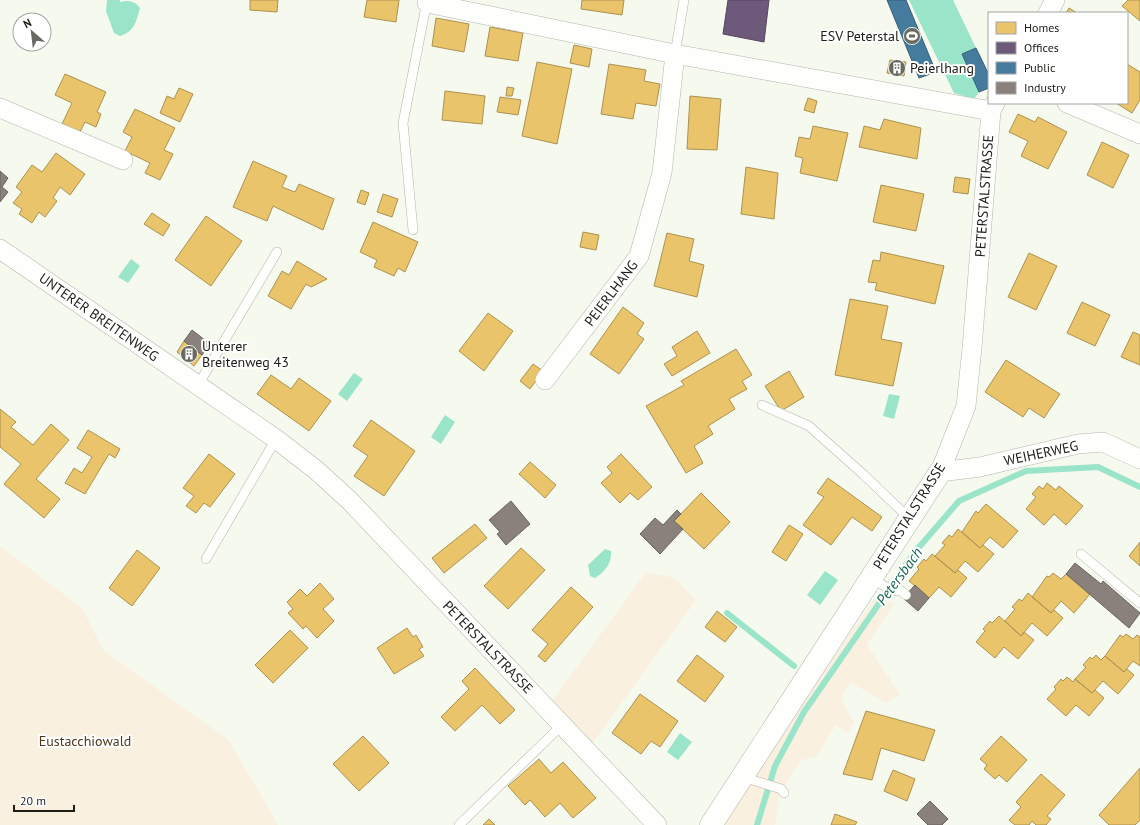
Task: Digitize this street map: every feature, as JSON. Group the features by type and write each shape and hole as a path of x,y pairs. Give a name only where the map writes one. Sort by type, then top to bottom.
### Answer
{"street":[{"path":"1049,12 1055,0"},
{"path":"427,2 676,54 993,107"},
{"name":"PEIERLHANG","path":"545,380 639,256 662,173 676,54"},
{"path":"1069,104 1140,134"},
{"name":"PETERSTALSTRASSE","path":"711,825 749,779 877,581 910,519 940,472 966,406 993,107"},
{"path":"0,108 123,160"},
{"name":"UNTERER BREITENWEG","path":"0,249 276,439 316,470"},
{"name":"WEIHERWEG","path":"940,472 980,467 1078,444 1103,442 1140,459"},
{"name":"PETERSTALSTRASSE","path":"316,470 350,501 657,825"}],"lane":[{"name":"PEIERLHANG","path":"676,54 684,0"},
{"path":"413,230 403,123 427,2"},
{"path":"198,385 277,252"},
{"path":"762,405 808,426 864,475 910,519"},
{"path":"206,559 276,439"},
{"path":"1081,554 1140,603"},
{"path":"877,581 893,591 900,590 906,595"},
{"path":"459,825 562,724"},
{"path":"749,779 781,789 784,793"}],"green space":[{"name":"Eustacchiowald","path":"0,546 82,608 103,650 229,740 278,825 0,825"},
{"path":"646,572 675,578 696,600 592,744 552,701"},
{"path":"878,594 894,604 867,645 900,694 886,703 850,682 841,699 854,723 847,733 836,725 816,757 801,760 779,795 775,825 724,825 754,771"}],"shaded area":[{"path":"107,0 131,2 140,8 132,29 125,34 120,36 114,33 106,11"},
{"path":"909,0 953,0 976,48 962,54 979,92 974,99 954,93"},
{"path":"131,259 140,266 128,283 118,277"},
{"path":"354,373 363,379 347,401 338,394"},
{"path":"889,394 900,396 894,419 883,416"},
{"path":"445,415 455,422 441,444 431,437"},
{"path":"605,549 611,551 607,567 595,578 590,576 588,565"},
{"path":"825,571 838,580 820,605 807,595"},
{"path":"680,733 692,742 678,760 667,752"}],"building: Homes":[{"path":"250,0 278,0 277,12 250,10"},
{"path":"367,0 399,0 396,22 364,17"},
{"path":"582,0 624,0 622,15 581,9"},
{"path":"1128,0 1140,0 1140,21 1122,6"},
{"path":"1069,8 1075,12 1067,12"},
{"path":"436,18 469,24 464,52 432,46"},
{"path":"490,27 523,33 518,61 485,56"},
{"path":"574,45 592,49 589,67 570,63"},
{"name":"Peierlhang","path":"890,60 906,62 904,76 887,73"},
{"path":"537,62 572,69 557,144 522,136"},
{"path":"609,64 646,70 644,81 660,84 656,106 636,103 633,119 601,114"},
{"path":"1128,65 1140,72 1140,100 1132,113 1118,104 1128,104"},
{"path":"65,74 106,92 97,112 101,114 96,127 85,122 80,132 62,124 72,103 55,95"},
{"path":"507,87 514,88 512,96 506,96"},
{"path":"179,88 193,94 180,122 160,113 167,96 174,99"},
{"path":"445,91 485,96 482,124 442,120"},
{"path":"690,96 721,99 717,150 687,149"},
{"path":"500,97 521,100 518,115 497,112"},
{"path":"808,98 817,101 814,113 804,110"},
{"path":"135,109 175,128 164,150 173,154 160,180 145,173 150,163 125,151 132,137 123,132"},
{"path":"1018,114 1035,122 1038,117 1067,132 1048,169 1021,156 1028,141 1009,132"},
{"path":"884,119 921,128 917,159 859,147 864,126 880,130"},
{"path":"813,126 848,133 837,181 800,173 803,158 795,156 799,137 810,139"},
{"path":"1102,142 1129,155 1113,188 1087,175"},
{"path":"56,153 85,174 70,195 60,187 53,198 57,201 45,217 39,212 32,223 19,214 22,209 13,203 22,192 16,187 32,165 42,172"},
{"path":"253,161 287,176 282,187 295,192 299,184 334,199 323,230 273,206 267,221 233,207"},
{"path":"746,167 778,173 774,219 741,214"},
{"path":"955,177 970,179 968,194 953,192"},
{"path":"881,185 924,194 916,231 873,222"},
{"path":"361,190 369,193 365,205 357,202"},
{"path":"383,194 398,199 392,217 377,212"},
{"path":"152,213 170,225 163,236 144,224"},
{"path":"206,216 242,241 211,286 175,260"},
{"path":"373,222 418,242 405,272 398,268 394,276 374,267 377,260 360,252"},
{"path":"583,232 599,235 596,250 580,247"},
{"path":"667,233 694,239 689,261 704,265 697,297 654,286"},
{"path":"881,252 944,266 935,304 875,290 877,283 868,282 873,260 880,261"},
{"path":"1029,253 1057,266 1036,310 1008,297"},
{"path":"297,261 327,279 311,287 306,284 291,309 268,296 282,271 289,275"},
{"path":"850,299 888,306 881,339 902,343 893,386 835,375"},
{"path":"1082,302 1110,315 1095,346 1067,333"},
{"path":"623,307 644,323 637,334 644,339 619,374 590,354"},
{"path":"488,313 513,331 484,371 459,351"},
{"path":"697,331 710,353 672,376 664,364 677,356 672,347"},
{"path":"1133,332 1140,335 1140,365 1121,357"},
{"name":"Unterer Breitenweg 43","path":"184,341 202,355 194,366 177,352"},
{"path":"736,349 752,375 742,381 747,389 729,399 735,409 708,426 713,434 694,446 703,463 686,473 646,406 684,385 681,381"},
{"path":"1006,360 1060,394 1044,418 1029,408 1023,417 985,392"},
{"path":"533,364 543,371 530,389 520,381"},
{"path":"789,371 804,397 781,411 765,386"},
{"path":"271,375 291,389 299,378 331,401 309,431 257,394"},
{"path":"0,409 16,422 11,427 33,445 51,424 69,440 36,479 60,499 44,518 4,484 21,464 0,447"},
{"path":"371,420 415,451 384,496 354,476 368,456 353,446"},
{"path":"88,430 120,449 115,458 109,454 85,494 65,483 74,468 82,473 92,457 77,448"},
{"path":"209,454 235,474 210,507 204,503 196,513 186,506 194,496 183,488"},
{"path":"621,454 652,487 638,500 630,493 620,503 601,483 612,473 607,467"},
{"path":"530,462 556,485 545,498 519,474"},
{"path":"828,478 882,517 872,531 852,517 831,545 803,525 824,497 817,493"},
{"path":"1047,483 1056,490 1059,486 1083,506 1066,525 1054,514 1044,525 1026,509 1036,497 1032,494 1039,486 1043,489"},
{"path":"701,493 730,522 704,549 674,521"},
{"path":"986,504 1018,531 1003,548 990,537 980,548 962,532 976,511 978,513"},
{"path":"475,524 487,538 444,573 432,558"},
{"path":"789,525 803,534 786,561 772,552"},
{"path":"958,529 980,548 983,545 994,554 978,572 965,561 955,573 935,556 945,545 942,543 949,535 952,537"},
{"path":"1140,542 1140,566 1129,556"},
{"path":"521,548 545,570 508,609 484,586"},
{"path":"137,550 160,568 132,606 109,588"},
{"path":"932,554 955,573 958,570 967,578 951,597 939,587 929,598 909,581 919,569 917,567 924,559 926,561"},
{"path":"1053,573 1061,579 1066,574 1090,594 1074,613 1061,601 1051,613 1032,597 1047,576 1049,577"},
{"path":"320,583 334,599 323,609 334,621 317,638 306,626 303,629 288,613 293,609 287,602 300,589 307,596"},
{"path":"571,587 593,607 545,662 538,656 548,644 532,630"},
{"path":"1028,593 1051,613 1054,610 1063,618 1047,636 1032,623 1021,636 1005,621 1015,609 1012,607 1019,599 1022,601"},
{"path":"717,611 737,627 725,642 705,627"},
{"path":"999,616 1021,636 1024,632 1034,640 1018,659 1004,647 995,658 976,642 985,631 983,629 990,621 992,623"},
{"path":"407,628 413,637 416,635 423,647 419,649 424,656 394,674 377,648"},
{"path":"290,630 308,648 273,683 255,665"},
{"path":"1126,634 1133,639 1137,635 1140,637 1140,666 1133,661 1124,672 1105,656 1120,635 1123,637"},
{"path":"697,655 724,676 705,702 677,681"},
{"path":"1096,655 1101,660 1105,656 1124,672 1127,669 1134,675 1118,694 1103,681 1092,693 1075,679 1086,667 1083,665 1090,657 1092,659"},
{"path":"475,668 515,710 500,724 482,705 455,731 441,717 469,689 462,681"},
{"path":"1067,677 1073,682 1075,679 1092,693 1095,690 1104,698 1089,716 1076,705 1066,716 1047,699 1056,689 1054,687 1061,679 1063,681"},
{"path":"640,694 678,721 660,747 651,741 641,754 612,733"},
{"path":"866,711 935,730 924,761 881,748 872,780 843,774"},
{"path":"363,736 389,763 359,791 333,764"},
{"path":"1001,736 1027,760 1007,782 999,775 995,779 984,769 987,765 980,759"},
{"path":"539,759 551,773 563,762 596,798 573,818 560,803 545,817 530,800 525,805 508,786"},
{"path":"1140,768 1140,820 1135,825 1109,825 1099,815"},
{"path":"893,770 915,779 907,801 884,791"},
{"path":"1041,774 1065,795 1047,816 1051,819 1046,825 1036,825 1032,821 1029,825 1015,825 1009,820 1021,807 1016,802"},
{"path":"835,814 857,822 855,825 831,825"},
{"path":"489,819 495,825 483,825"}],"building: Offices":[{"path":"728,0 769,0 764,42 723,34"}],"building: Public":[{"name":"ESV Peterstal","path":"887,0 906,0 936,72 919,78"},
{"path":"976,48 988,73 988,88 979,92 962,54"}],"building: Industry":[{"path":"0,171 8,178 2,187 8,192 0,202"},
{"path":"192,330 210,344 202,355 184,341"},
{"path":"511,501 530,524 506,545 497,534 500,532 489,520"},
{"path":"677,510 681,514 674,521 683,529 660,554 640,534 655,518 663,525"},
{"path":"1075,563 1101,584 1103,581 1140,613 1129,628 1066,574"},
{"path":"915,585 929,598 918,611 903,598"},
{"path":"930,801 948,819 942,825 928,825 917,814"}],"waterway":[{"name":"Petersbach","path":"757,825 775,766 804,712 914,553 959,501 1026,471 1098,467 1140,487"},
{"path":"727,613 794,666"}],"place":[{"name":"ESV Peterstal","path":"912,36"},
{"name":"Peierlhang","path":"897,68"},
{"name":"Unterer Breitenweg 43","path":"189,354"}]}
